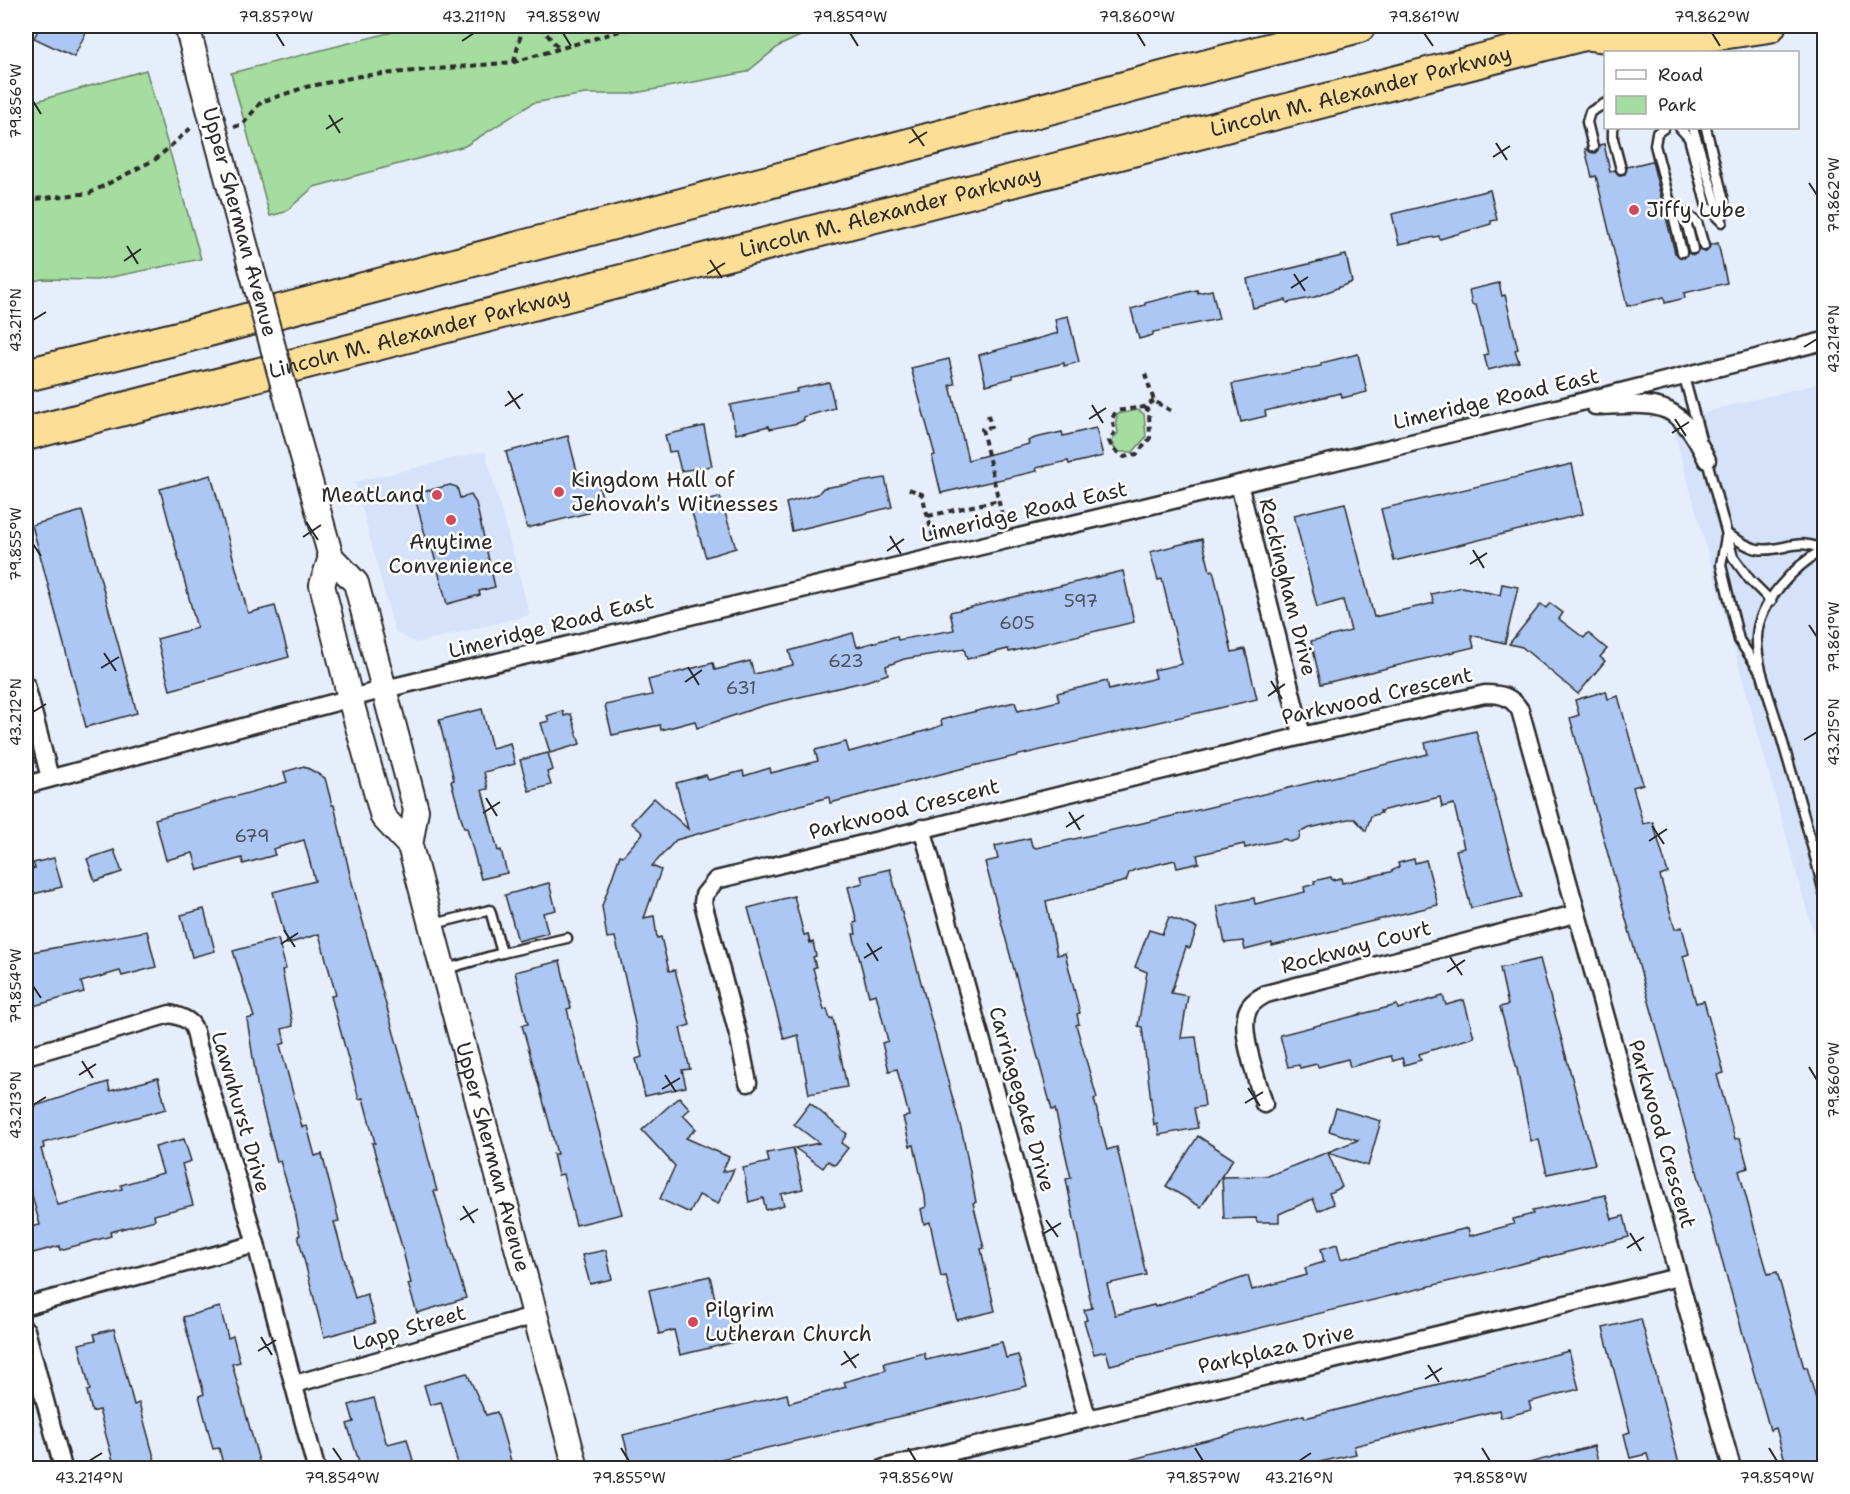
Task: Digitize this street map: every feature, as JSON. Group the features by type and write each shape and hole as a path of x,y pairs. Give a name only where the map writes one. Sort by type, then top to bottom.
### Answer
{"highway":[{"path":"26,375 224,326 1359,26"},
{"path":"1602,29 1660,42 1769,26"},
{"name":"Lincoln M. Alexander Parkway","path":"26,434 1602,29"}],"main road":[{"name":"Upper Sherman Avenue","path":"187,26 331,557 356,583 385,689 416,810 410,846 576,1468"},
{"name":"Upper Sherman Avenue","path":"331,557 322,585 350,698 383,817 410,846"}],"street":[{"name":"Limeridge Road East","path":"26,785 385,689 1561,407 1824,341"},
{"path":"1561,407 1650,404 1668,410 1679,415 1688,425 1707,460"},
{"name":"Rockingham Drive","path":"1239,484 1302,735"},
{"path":"26,685 50,778"},
{"name":"Parkwood Crescent","path":"748,1083 739,1038 703,903 708,888 716,880 731,874 1302,735 1485,694 1498,694 1514,701 1523,721 1575,914 1732,1468"},
{"name":"Carriagegate Drive","path":"922,828 1087,1417"},
{"name":"Rockway Court","path":"1264,1104 1244,1028 1248,1009 1255,1000 1266,994 1575,914"},
{"name":"Lawnhurst Drive","path":"26,1056 170,1014 181,1014 188,1020 196,1033 295,1384 316,1468"},
{"path":"26,1306 256,1244"},
{"name":"Parkplaza Drive","path":"884,1468 1087,1417 1678,1276"},
{"name":"Lapp Street","path":"295,1384 536,1315"},
{"path":"26,1330 63,1468"}],"lane":[{"path":"1593,147 1587,122 1590,112 1604,104"},
{"path":"1613,129 1613,139 1622,169"},
{"path":"1663,129 1657,133 1655,145 1683,252"},
{"path":"1681,129 1689,138 1707,207 1722,222"},
{"path":"1693,129 1722,222"},
{"path":"1706,129 1724,201 1722,222"},
{"path":"1670,202 1697,222 1704,246"},
{"path":"1670,202 1688,225 1693,249"},
{"path":"1684,377 1733,557 1750,580 1771,601"},
{"path":"1727,534 1754,549 1768,550 1808,542 1824,550 1792,574 1771,601 1761,618 1757,637 1764,677 1824,893"},
{"path":"1727,534 1721,565 1739,640 1764,677"},
{"path":"1813,847 1824,842"},
{"path":"431,925 490,910 502,953"},
{"path":"443,969 567,938"}],"path":[{"path":"514,62 523,26"},
{"path":"540,26 560,50"},
{"path":"26,200 90,193 156,159 189,128 214,121 222,130 243,124 261,102 306,87 360,76 514,62 637,26"},
{"path":"1145,374 1154,401 1175,413"},
{"path":"1144,407 1149,411 1150,438 1137,454 1124,457 1113,449 1109,441 1115,432 1112,419 1116,411 1144,407 1154,401"},
{"path":"988,415 991,427 982,429 1008,539"},
{"path":"909,489 922,494 937,556"},
{"path":"928,516 999,500"}],"shaded area":[{"path":"1824,382 1824,972 1672,424 1720,408"},
{"path":"485,451 530,615 416,643 395,632 355,482"}],"green space":[{"path":"416,26 821,26 779,46 747,72 630,94 585,94 533,103 465,146 314,187 285,212 270,216 231,73"},
{"path":"146,70 201,259 97,280 42,279 26,283 26,104"},
{"path":"1138,410 1144,414 1146,437 1133,452 1120,452 1114,448 1113,439 1118,433 1116,420 1118,414"}],"building":[{"path":"40,26 89,26 74,57 34,38"},
{"name":"Jiffy Lube","path":"1604,144 1610,172 1615,170 1619,175 1625,174 1627,167 1652,161 1675,253 1684,258 1688,253 1694,255 1699,250 1706,252 1710,245 1718,243 1727,283 1684,293 1685,298 1665,303 1664,297 1627,306 1596,176 1592,177 1585,149 1595,153 1599,145"},
{"path":"1490,190 1497,220 1491,221 1491,224 1440,239 1439,236 1399,244 1392,214"},
{"path":"1346,255 1352,282 1315,297 1287,303 1286,300 1253,308 1247,279"},
{"path":"1499,283 1502,296 1505,295 1519,362 1488,370 1484,355 1488,354 1476,305 1472,305 1469,290"},
{"path":"1197,290 1198,293 1212,290 1219,319 1153,332 1153,335 1139,339 1131,309 1145,305 1145,303"},
{"path":"1068,316 1079,362 1064,366 1064,363 1013,375 1013,378 986,385 979,355 1058,333 1055,319"},
{"path":"1358,354 1367,392 1342,398 1341,393 1265,411 1266,416 1241,422 1232,384 1321,366 1321,363"},
{"path":"949,359 955,384 950,385 968,460 1029,444 1028,441 1035,438 1062,432 1063,436 1096,428 1103,456 1069,464 1068,461 1036,468 1037,471 941,493 932,456 935,455 911,368"},
{"path":"829,382 835,408 803,417 804,420 798,423 770,429 769,426 736,434 730,405 797,392 796,389"},
{"path":"704,426 712,466 681,471 676,451 669,452 665,435"},
{"name":"Kingdom Hall of Jehovah's Witnesses","path":"568,436 579,479 597,479 604,504 587,508 588,513 527,528 506,452"},
{"path":"1572,464 1583,514 1394,561 1381,509"},
{"path":"211,475 248,613 275,606 289,657 170,690 157,639 197,628 160,489"},
{"path":"885,478 892,507 792,531 786,503 818,494 823,488"},
{"path":"450,485 457,487 460,498 471,495 476,503 495,587 479,591 480,595 447,604 414,494"},
{"path":"720,497 736,548 706,557 690,507"},
{"path":"1345,503 1374,617 1434,603 1431,594 1462,587 1500,595 1502,584 1518,587 1505,643 1471,635 1474,647 1321,684 1311,641 1351,631 1343,600 1317,607 1294,515"},
{"path":"82,511 137,713 86,727 32,525"},
{"path":"1202,539 1210,571 1213,570 1232,652 1245,649 1257,699 956,770 830,803 829,797 676,840 652,866 661,870 644,918 654,916 657,938 661,937 669,971 675,970 690,1025 680,1028 690,1069 682,1070 686,1087 645,1096 636,1059 642,1057 627,986 615,937 607,938 602,906 620,855 623,856 643,833 631,823 654,798 688,829 676,783 706,775 708,780 743,771 744,776 770,768 771,773 818,761 815,750 846,742 849,752 932,729 942,725 941,720 956,716 1015,702 1018,711 1059,701 1057,693 1107,681 1109,690 1156,678 1154,670 1182,664 1162,579 1158,580 1150,552"},
{"path":"1123,571 1134,622 1009,652 1008,649 967,659 964,649 904,659 886,666 888,674 867,681 762,706 697,728 695,721 661,730 660,725 612,735 605,705 652,695 648,680 713,663 715,670 750,661 754,674 793,665 789,651 853,633 857,647 897,636 898,640 954,630 950,612"},
{"path":"1550,603 1563,613 1559,619 1584,638 1588,633 1607,649 1600,657 1605,661 1578,694 1522,647 1509,644 1541,604 1546,608"},
{"path":"1606,691 1608,699 1618,696 1643,784 1633,787 1643,824 1653,822 1668,873 1660,876 1675,929 1682,927 1689,954 1683,956 1696,1003 1704,1001 1724,1073 1717,1075 1735,1139 1740,1138 1748,1168 1739,1171 1768,1274 1777,1272 1804,1368 1807,1367 1818,1406 1824,1432 1824,1468 1787,1468 1776,1428 1770,1430 1641,973 1570,718 1579,715 1575,700"},
{"path":"482,709 492,748 510,743 515,764 484,772 488,789 482,790 498,851 501,850 507,873 481,879 451,781 454,780 439,720"},
{"path":"563,711 564,716 571,714 580,744 550,753 541,723 549,721 547,716"},
{"path":"1476,731 1522,897 1471,908 1456,850 1464,848 1454,804 1442,807 1440,797 1380,811 1381,813 1371,816 1366,831 1355,819 1348,819 1310,828 1300,832 1299,839 1290,842 1285,839 1245,848 1244,844 1197,855 1199,863 1177,868 1175,860 1134,870 1129,873 1126,881 1046,901 1057,955 1065,953 1080,1013 1077,1014 1079,1024 1076,1025 1097,1098 1094,1099 1107,1150 1117,1147 1146,1275 1107,1284 1115,1315 1154,1305 1155,1307 1248,1276 1252,1290 1307,1275 1305,1268 1324,1262 1321,1249 1337,1244 1341,1259 1468,1228 1470,1236 1514,1224 1513,1219 1533,1214 1532,1211 1605,1195 1612,1219 1624,1216 1629,1237 1110,1365 1106,1351 1094,1354 1084,1321 1087,1320 1084,1310 1092,1308 1066,1179 1071,1178 1055,1109 1052,1110 985,862 998,859 995,846 1030,838 1032,846 1036,848 1198,810 1428,754 1425,743"},
{"path":"548,753 553,770 547,772 551,785 529,791 520,760"},
{"path":"304,766 325,778 332,805 334,805 351,879 437,1191 434,1191 466,1298 417,1313 408,1284 411,1283 402,1247 372,1143 375,1143 363,1098 359,1099 331,996 336,995 319,934 287,944 273,892 315,881 304,840 273,849 275,855 243,864 242,858 198,870 193,853 166,860 155,819 287,782 284,772"},
{"path":"114,850 122,872 95,881 87,859"},
{"path":"54,858 62,887 33,894 27,870 35,868 33,863"},
{"path":"1414,859 1415,863 1426,860 1438,905 1272,946 1272,943 1245,950 1243,941 1225,943 1217,906 1254,898 1255,904 1305,892 1304,887 1315,884 1314,881 1331,877 1332,880 1341,878 1342,883 1390,872 1399,867 1398,863"},
{"path":"890,869 963,1136 976,1202 973,1203 984,1248 981,1249 995,1311 957,1320 946,1276 941,1277 930,1222 924,1224 921,1209 926,1207 925,1196 914,1145 910,1146 903,1117 909,1116 897,1069 889,1071 882,1043 888,1041 876,994 869,996 853,934 856,934 854,923 857,922 848,887 863,883 861,876"},
{"path":"549,883 556,910 543,913 548,933 518,941 505,895"},
{"path":"794,896 804,935 808,934 810,943 813,942 816,967 813,968 824,1010 827,1009 830,1019 833,1018 847,1087 809,1094 798,1035 784,1039 748,908"},
{"path":"204,909 215,951 192,957 181,915"},
{"path":"1169,917 1197,928 1190,948 1186,947 1171,993 1188,996 1181,1038 1196,1037 1205,1106 1194,1108 1198,1128 1159,1135 1157,1124 1154,1125 1142,1027 1138,1026 1147,972 1135,967 1149,930 1162,934"},
{"path":"147,931 156,967 122,976 120,971 81,982 84,992 26,1008 26,953"},
{"path":"278,939 286,969 282,970 293,1026 282,1029 285,1043 280,1045 302,1127 307,1126 315,1156 322,1154 339,1221 334,1222 355,1298 367,1294 375,1323 324,1337 298,1236 300,1235 294,1206 280,1161 277,1162 258,1090 247,1019 254,1017 233,951"},
{"path":"1540,959 1595,1164 1547,1174 1539,1140 1531,1141 1517,1069 1500,1007 1508,1005 1500,968"},
{"path":"560,961 571,1008 567,1009 622,1214 576,1225 563,1174 558,1175 553,1154 557,1154 522,1025 528,1024 515,972"},
{"path":"1443,996 1446,1005 1464,1000 1474,1037 1419,1054 1421,1060 1404,1065 1402,1058 1393,1061 1391,1056 1350,1067 1348,1059 1318,1067 1317,1064 1300,1068 1299,1065 1288,1067 1280,1035 1397,1005 1398,1009"},
{"path":"158,1078 166,1109 43,1143 44,1148 41,1149 58,1205 122,1189 121,1185 163,1173 155,1147 184,1139 191,1161 182,1164 193,1205 154,1215 155,1220 110,1232 111,1236 60,1250 59,1246 26,1255 26,1228 40,1225 26,1173 26,1109 108,1082 110,1091"},
{"path":"679,1097 690,1109 683,1115 696,1129 686,1138 729,1157 722,1172 734,1169 718,1204 699,1195 690,1213 660,1199 675,1166 642,1130"},
{"path":"810,1103 847,1134 841,1143 848,1148 835,1165 828,1161 823,1168 795,1148 819,1143 794,1124"},
{"path":"1336,1108 1381,1121 1368,1166 1328,1153 1342,1187 1329,1193 1334,1204 1318,1211 1313,1199 1279,1214 1279,1222 1257,1222 1256,1218 1224,1219 1222,1177 1268,1176 1358,1140 1329,1131"},
{"path":"1198,1136 1233,1159 1201,1207 1166,1186"},
{"path":"793,1148 803,1189 781,1194 784,1205 766,1210 763,1198 749,1202 743,1168 769,1162 767,1153"},
{"path":"606,1250 612,1279 590,1284 582,1255"},
{"name":"Pilgrim Lutheran Church","path":"710,1276 718,1313 728,1311 735,1342 680,1355 674,1330 659,1334 649,1290"},
{"path":"220,1307 228,1338 233,1336 240,1362 232,1364 261,1468 224,1468 219,1448 213,1449 199,1396 204,1394 183,1317"},
{"path":"1641,1319 1680,1468 1651,1468 1647,1454 1630,1458 1624,1434 1630,1432 1603,1328"},
{"path":"114,1329 134,1405 139,1403 157,1468 115,1468 99,1410 92,1412 87,1391 90,1390 79,1344 96,1340 94,1334"},
{"path":"1002,1342 1006,1358 1018,1355 1027,1386 683,1468 632,1468 623,1435 787,1394 789,1403 846,1387 844,1382 886,1370 884,1363 924,1353 926,1360"},
{"path":"1569,1351 1579,1389 1529,1402 1531,1410 1501,1418 1499,1410 1354,1446 1356,1454 1293,1468 1121,1468 1121,1462"},
{"path":"467,1373 486,1415 497,1412 513,1468 459,1468 441,1402 430,1405 424,1385"},
{"path":"374,1398 386,1442 388,1444 407,1439 415,1468 361,1468 347,1424 354,1422 349,1405"},
{"path":"1594,1446 1600,1468 1530,1468 1529,1463"}],"place":[{"name":"Jiffy Lube","path":"1634,210"},
{"name":"Kingdom Hall of Jehovah's Witnesses","path":"559,492"},
{"name":"MeatLand","path":"437,495"},
{"name":"Anytime Convenience","path":"451,520"},
{"name":"Pilgrim Lutheran Church","path":"693,1322"}]}
